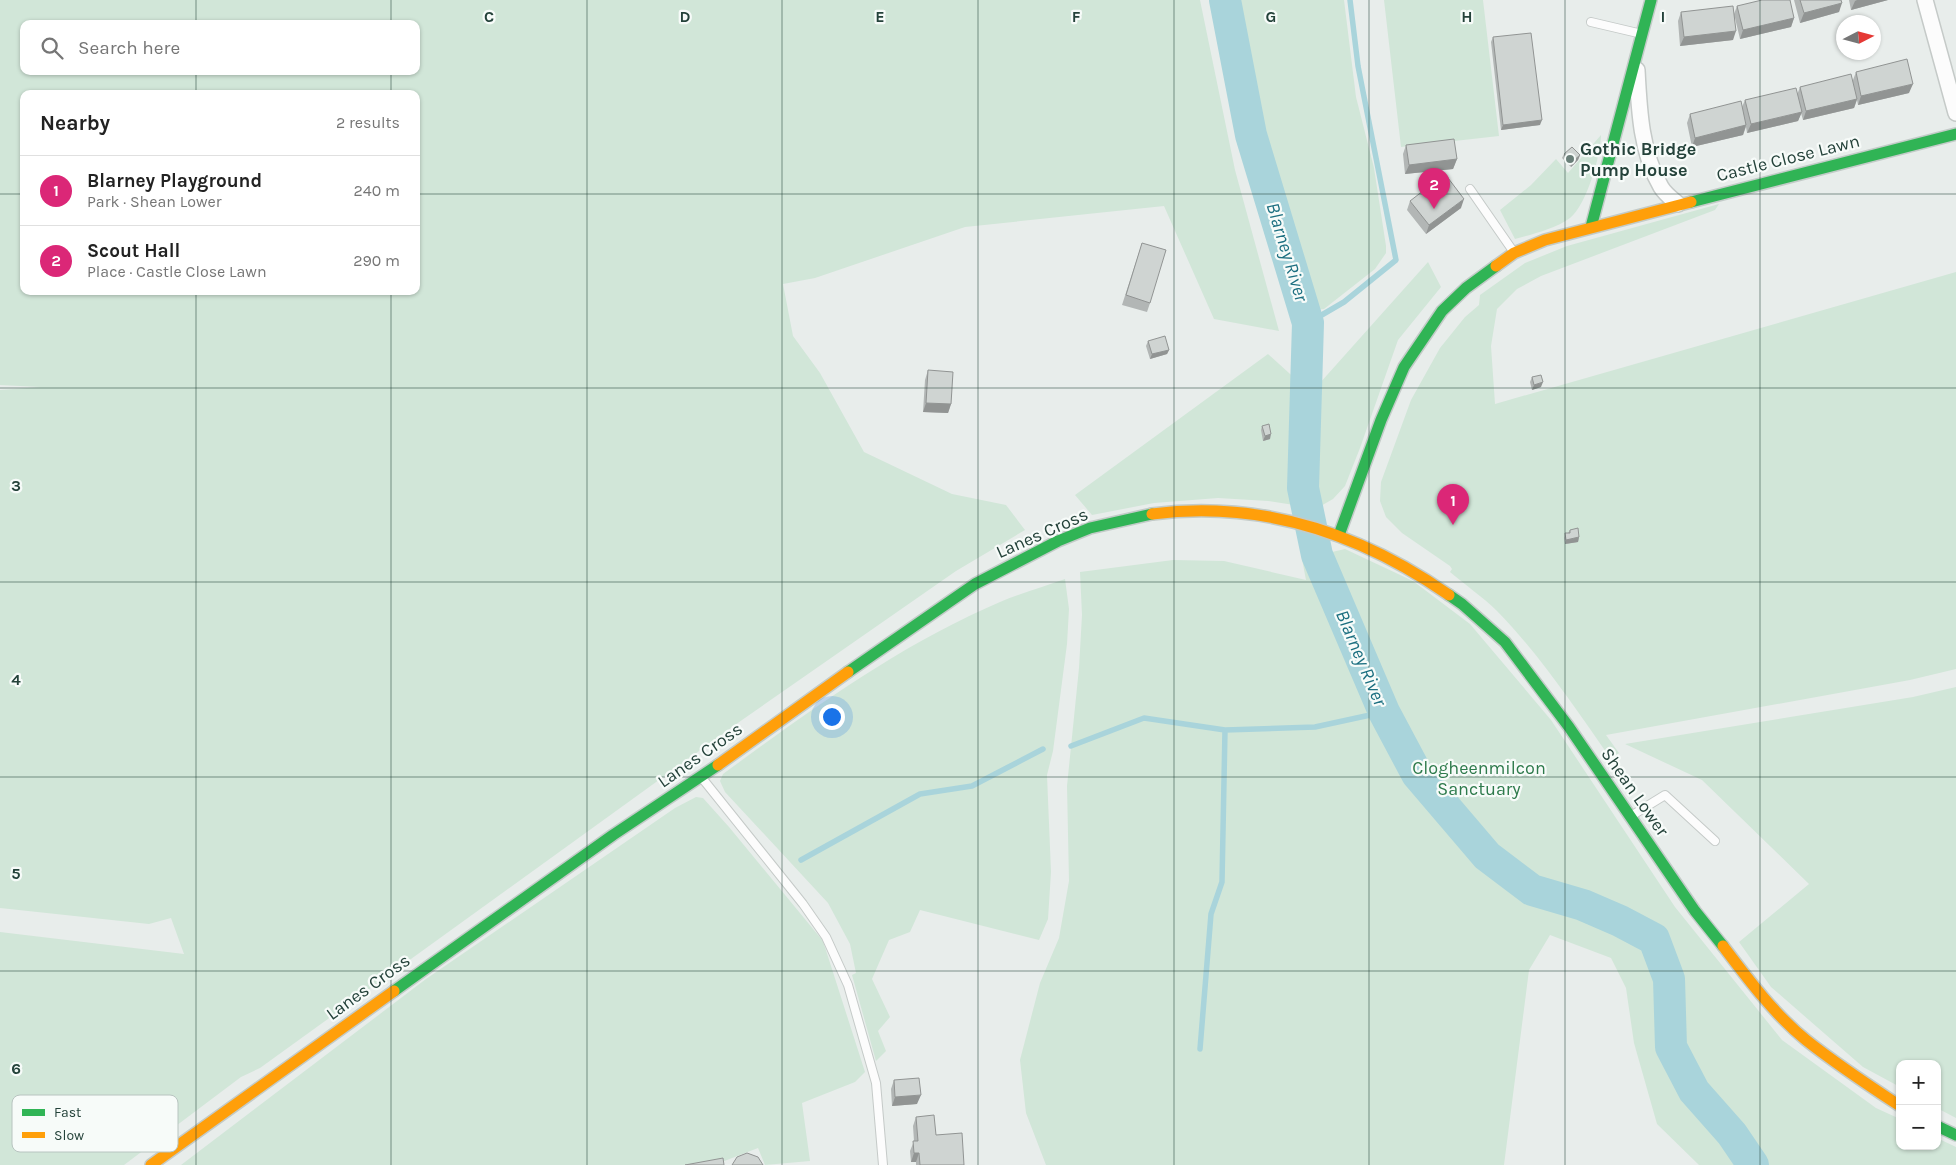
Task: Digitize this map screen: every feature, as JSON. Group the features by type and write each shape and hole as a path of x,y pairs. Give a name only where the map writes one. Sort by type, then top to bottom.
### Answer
{"street":[{"path":"1591,227 1651,0"},
{"path":"1925,0 1956,113"},
{"path":"1637,53 1639,112 1648,156 1662,188 1678,204"},
{"name":"Castle Close Lawn","path":"1339,535 1381,420 1404,367 1442,311 1466,288 1514,253 1545,240 1591,227 1956,134"},
{"name":"Castle Close Lawn","path":"1353,496 1360,537 1373,549"},
{"name":"Lanes Cross","path":"178,1146 605,840 700,777 975,584 1058,541 1090,528 1154,514 1220,512 1280,518 1320,528"},
{"name":"Shean Lower","path":"1320,528 1373,549 1419,574 1462,604 1505,642 1569,727 1695,911 1759,993 1805,1039 1852,1075 1898,1105"},
{"path":"1941,1128 1956,1135"},
{"name":"Lanes Cross","path":"151,1165 169,1152"}],"lane":[{"path":"1591,22 1642,34"},
{"path":"1470,189 1514,253"},
{"path":"700,777 803,904 826,937 848,985 876,1084 884,1165"},
{"path":"1631,816 1664,795 1715,841"}],"green space":[{"path":"0,0 1200,0 1235,170 1279,331 1214,319 1164,206 965,227 815,278 783,284 793,336 820,373 864,452 952,494 1006,505 1025,530 956,571 742,720 260,1068 241,1077 178,1124 178,1095 12,1095 12,1152 141,1152 124,1165 0,1165 0,932 184,954 171,918 149,924 0,908 0,390 40,387 0,385"},
{"path":"1232,0 1344,0 1356,97 1374,168 1386,253 1375,269 1324,309 1312,310 1305,297 1301,276 1255,113"},
{"path":"1384,0 1483,0 1499,136 1401,147"},
{"path":"1601,135 1591,180 1582,203 1576,212 1558,225 1515,239 1500,210 1531,185 1556,159 1568,173"},
{"path":"1719,204 1715,210 1541,276 1517,289 1497,309 1491,346 1495,404 1956,272 1956,669 1910,680 1606,735 1619,753 1611,759 1557,682 1513,628 1492,606 1450,572 1452,569 1450,566 1402,533 1386,517 1380,501 1381,482 1411,400 1440,348 1465,317 1479,305 1480,295 1525,263 1567,246"},
{"path":"1428,262 1441,287 1398,340 1345,486 1333,499 1319,507 1307,507 1268,501 1218,498 1154,503 1092,515 1075,495 1268,354 1311,393"},
{"name":"Clogheenmilcon Sanctuary","path":"1345,549 1413,581 1470,624 1551,720 1675,907 1782,1040 1876,1108 1896,1117 1896,1150 1941,1150 1941,1140 1956,1147 1956,1165 1699,1165 1657,1124 1634,1043 1626,988 1611,958 1550,935 1529,970 1504,1165 1046,1165 1026,1113 1020,1060 1040,983 1059,938 1069,881 1067,786 1079,668 1082,615 1080,572 1173,560 1224,561 1306,580 1302,559"},
{"path":"1065,579 1069,609 1067,644 1053,751 1047,775 1051,872 1048,919 1039,940 920,910 910,932 889,940 872,979 890,1017 878,1031 886,1051 876,1061 852,975 856,973 850,944 828,903 725,792 720,781 723,774 789,726 892,658 963,619 1000,602"},
{"path":"1956,687 1956,1118 1941,1110 1941,1060 1896,1060 1896,1085 1863,1067 1771,987 1739,942 1809,884 1702,780 1625,744 1913,697"},
{"path":"696,797 703,798 729,827 823,941 865,1072 855,1082 802,1103 810,1161 765,1165 758,1148 714,1165 181,1165 426,979 675,808"}],"building":[{"path":"1762,0 1790,0 1794,18 1743,30 1737,6"},
{"path":"1800,0 1841,0 1842,3 1804,13"},
{"path":"1733,6 1736,31 1684,37 1681,12"},
{"path":"1531,33 1542,120 1503,125 1493,37"},
{"path":"1907,59 1913,84 1861,96 1856,72"},
{"path":"1851,74 1857,99 1806,111 1800,87"},
{"path":"1796,88 1802,112 1751,124 1745,100"},
{"path":"1741,101 1746,125 1695,138 1690,114"},
{"path":"1454,139 1457,159 1409,165 1406,145"},
{"path":"1572,147 1580,155 1572,162 1564,154"},
{"path":"1445,174 1464,199 1429,225 1410,201"},
{"path":"1142,243 1166,250 1150,303 1126,295"},
{"path":"1165,336 1169,350 1152,354 1148,341"},
{"path":"928,370 953,372 951,404 926,403"},
{"path":"1541,375 1543,382 1534,385 1532,377"},
{"path":"1269,424 1271,434 1265,436 1262,426"},
{"path":"1578,528 1579,537 1566,540 1565,533 1570,533 1570,530"},
{"path":"919,1078 921,1095 895,1097 894,1080"},
{"path":"934,1115 936,1135 962,1133 964,1165 920,1165 919,1153 914,1153 913,1141 918,1141 916,1117"},
{"path":"747,1153 758,1157 763,1165 732,1165 737,1157"},
{"path":"723,1158 724,1165 685,1165"}],"waterway":[{"name":"Blarney River","path":"1225,0 1251,135 1308,323 1303,488 1317,555 1384,712 1417,774 1487,856 1532,890 1583,905 1620,921 1654,939 1669,979 1671,1047 1694,1091 1732,1134 1753,1165"},
{"path":"1308,323 1344,302 1396,260 1358,66 1350,0"},
{"path":"1071,746 1144,718 1225,730 1315,727 1384,712"},
{"path":"1200,1049 1211,914 1222,882 1225,730"},
{"path":"801,860 920,794 972,786 1043,749"}],"traffic: fast":[{"path":"1591,227 1651,0"},
{"path":"1691,202 1956,134"},
{"path":"1339,535 1381,420 1404,367 1442,311 1466,288 1496,266"},
{"path":"848,672 975,584 1058,541 1090,528 1152,514"},
{"path":"1449,595 1505,642 1569,727 1695,911 1723,946"},
{"path":"394,991 613,835 718,765"},
{"path":"1941,1128 1956,1135"}],"traffic: slow":[{"path":"1496,266 1514,253 1545,240 1691,202"},
{"path":"1152,514 1193,511 1232,512 1271,517 1308,526 1345,538 1381,554 1449,595"},
{"path":"718,765 848,672"},
{"path":"1723,946 1762,996 1794,1030 1840,1066 1898,1105"},
{"path":"178,1146 394,991"},
{"path":"151,1165 169,1152"}],"place":[{"name":"Gothic Bridge Pump House","path":"1570,159"},
{"name":"Scout Hall","path":"1434,209"},
{"name":"Blarney Playground","path":"1453,525"}]}
